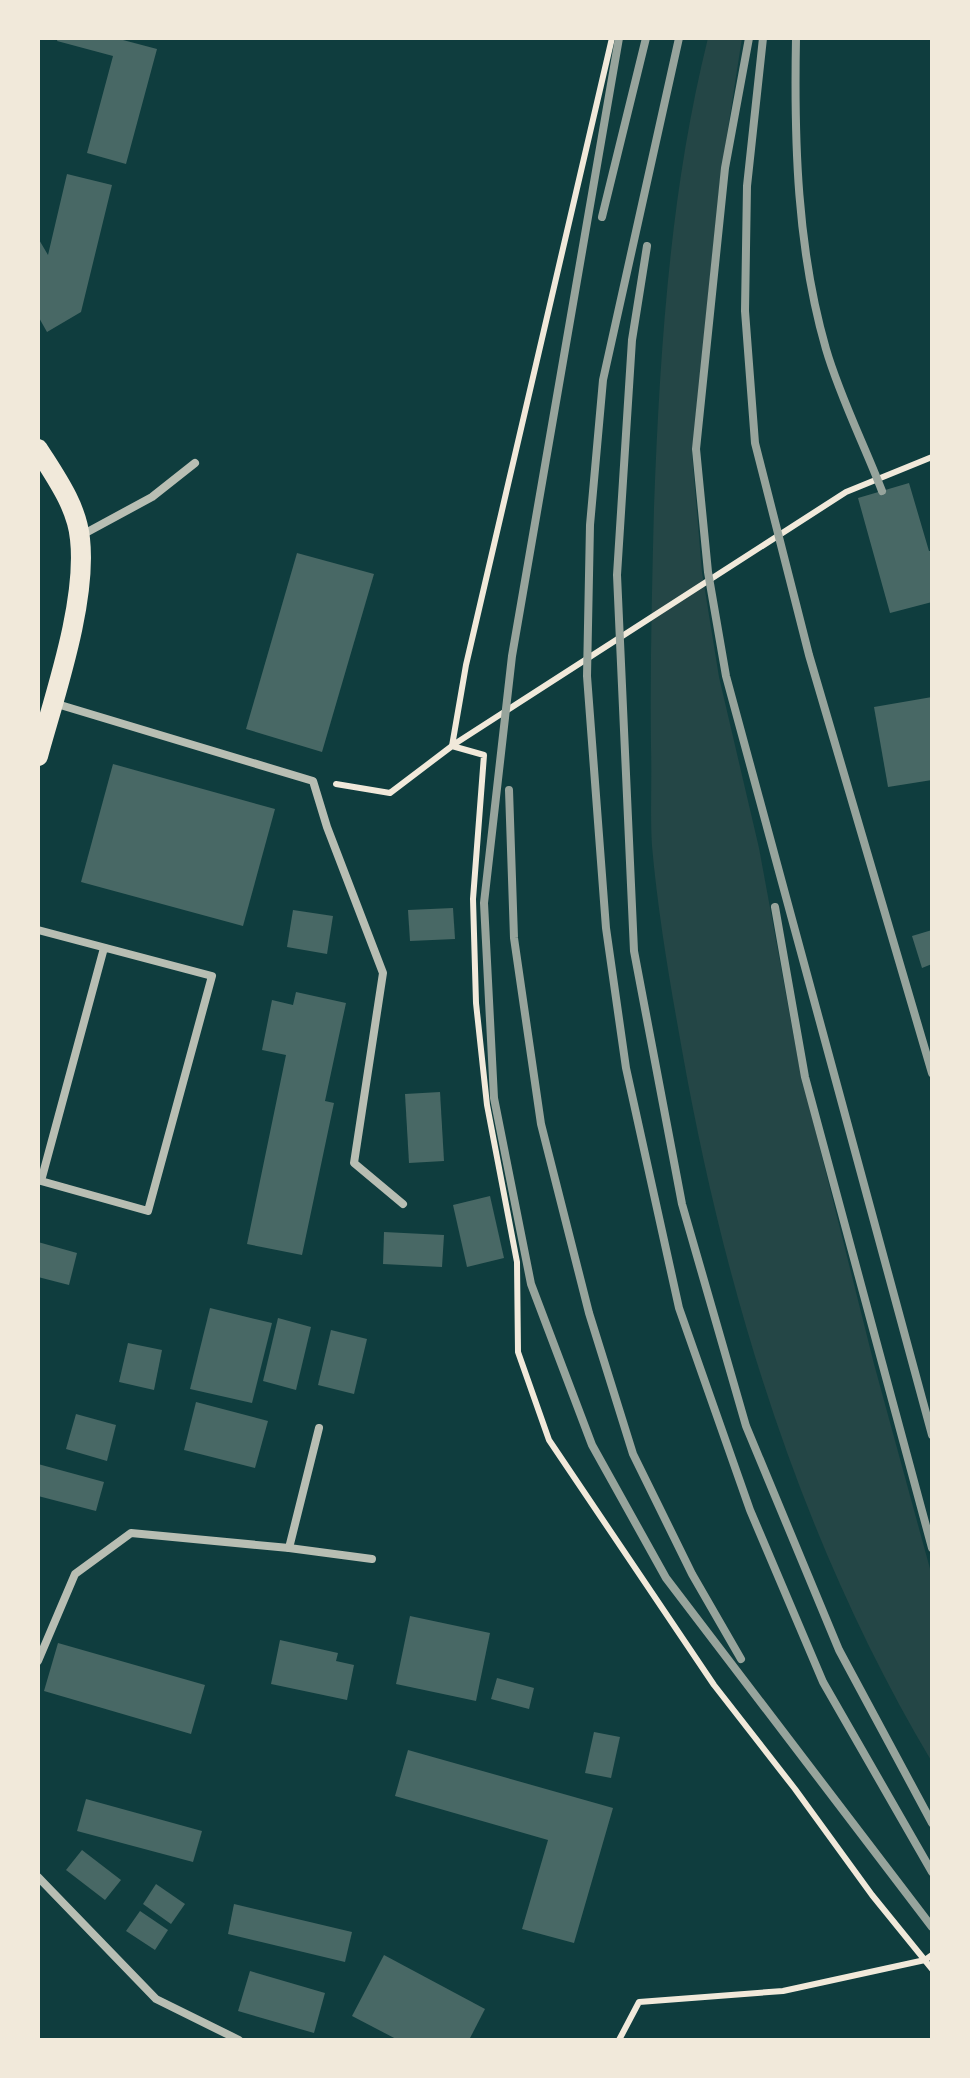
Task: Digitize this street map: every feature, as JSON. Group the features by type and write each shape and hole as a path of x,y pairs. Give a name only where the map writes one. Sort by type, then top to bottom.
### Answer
{"main road":[{"path":"38,450 66,495 80,536 79,590 38,756"}],"lane":[{"path":"80,536 152,497 195,464"},
{"path":"52,703 313,781 383,973 354,1163 402,1204"},
{"path":"38,930 212,976 148,1210 42,1180 104,948"},
{"path":"289,1548 319,1428"},
{"path":"38,1661 76,1574 131,1533 372,1559"},
{"path":"38,1877 156,1999 239,2040"}],"path":[{"path":"452,746 466,665 612,38"},
{"path":"313,781 390,793 452,746 846,492 932,458"},
{"path":"452,746 484,756 473,899 476,1003 486,1105 517,1262 518,1352 549,1440 714,1685 872,1895 929,1957 932,1969"},
{"path":"619,2040 638,2002 783,1991 929,1957"}],"shaded area":[{"path":"708,38 742,38 720,180 692,453 702,572 719,677 759,848 799,1065 932,1576 932,1762 844,1594 807,1506 746,1327 700,1143 658,897 651,834 651,688 660,389 676,212"}],"building":[{"path":"124,38 157,49 126,164 87,153 113,56 57,41"},
{"path":"67,174 112,185 81,312 47,332 38,316 38,238 48,255"},
{"path":"909,483 932,551 932,602 890,613 858,498"},
{"path":"297,553 374,574 322,752 246,729"},
{"path":"932,697 932,780 888,787 874,707"},
{"path":"113,764 275,809 243,926 81,882"},
{"path":"453,908 455,939 410,941 408,910"},
{"path":"293,910 333,916 327,954 287,947"},
{"path":"932,930 932,964 922,968 912,936"},
{"path":"296,992 346,1003 325,1101 334,1103 302,1255 247,1244 286,1055 262,1050 272,1000 293,1005"},
{"path":"440,1092 444,1161 409,1163 405,1094"},
{"path":"490,1196 504,1258 467,1267 453,1205"},
{"path":"384,1232 444,1235 442,1267 383,1264"},
{"path":"38,1242 77,1253 69,1285 38,1277"},
{"path":"210,1308 272,1323 252,1403 190,1389"},
{"path":"278,1318 311,1327 296,1390 263,1381"},
{"path":"331,1330 367,1339 354,1394 318,1385"},
{"path":"128,1343 162,1350 154,1390 119,1382"},
{"path":"196,1402 268,1421 255,1468 184,1450"},
{"path":"76,1414 116,1425 107,1461 66,1449"},
{"path":"38,1464 104,1482 96,1511 38,1496"},
{"path":"410,1616 490,1633 476,1701 396,1684"},
{"path":"280,1640 338,1653 336,1661 354,1665 347,1700 271,1684"},
{"path":"58,1643 205,1685 191,1734 44,1691"},
{"path":"497,1678 534,1688 529,1709 491,1699"},
{"path":"594,1732 620,1737 611,1778 585,1773"},
{"path":"408,1750 613,1808 574,1943 522,1929 548,1840 395,1796"},
{"path":"86,1799 202,1831 193,1862 77,1831"},
{"path":"82,1850 121,1880 105,1900 66,1870"},
{"path":"156,1884 185,1904 171,1924 143,1904"},
{"path":"234,1904 352,1932 345,1962 228,1934"},
{"path":"140,1911 168,1930 155,1950 126,1931"},
{"path":"384,1955 485,2009 469,2040 398,2040 352,2016"},
{"path":"250,1971 325,1993 314,2033 238,2011"}],"railway":[{"path":"619,38 512,656 484,903 494,1098 531,1284 592,1445 666,1578 932,1927"},
{"path":"602,217 646,38"},
{"path":"679,38 603,380 590,525 587,676 606,928 626,1068 679,1308 750,1510 823,1682 932,1872"},
{"path":"749,38 725,168 696,449 708,572 726,676 932,1435"},
{"path":"763,38 747,186 745,311 755,443 809,655 932,1073"},
{"path":"796,38 797,155 803,234 816,311 845,403 882,491"},
{"path":"647,246 632,340 617,575 634,951 682,1204 746,1426 839,1650 932,1823"},
{"path":"509,790 514,938 541,1124 589,1313 633,1454 692,1574 741,1659"},
{"path":"775,907 805,1077 932,1548"}]}
